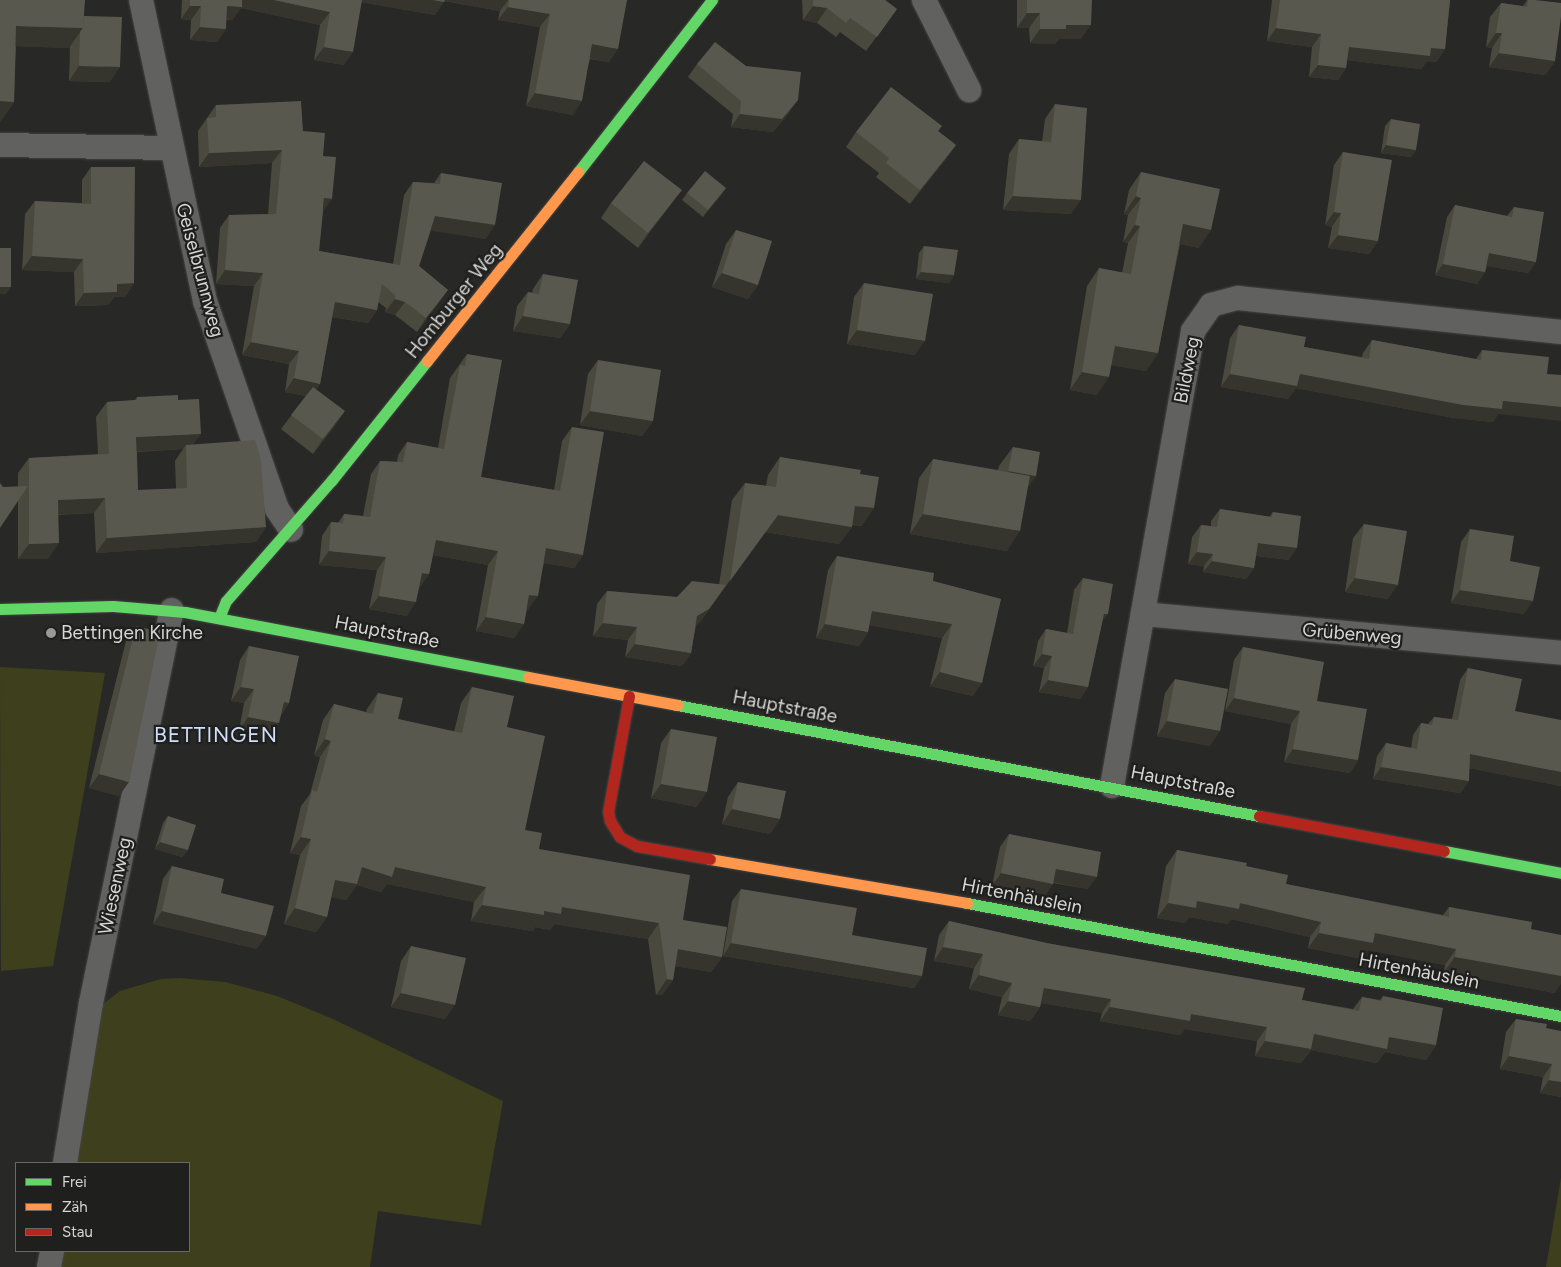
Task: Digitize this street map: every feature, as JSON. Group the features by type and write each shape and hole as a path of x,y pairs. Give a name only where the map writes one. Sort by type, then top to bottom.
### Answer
{"street":[{"name":"Geiselbrunnweg","path":"141,0 170,148 205,301 277,509 291,530"},
{"name":"Homburger Weg","path":"218,618 226,601 291,530 612,130 712,0"},
{"path":"924,0 969,90"},
{"path":"0,145 170,148"},
{"name":"Bildweg","path":"1112,786 1193,331 1211,305 1238,298 1561,332"},
{"name":"Hauptstraße","path":"0,609 113,606 172,610 1112,786 1561,873"},
{"name":"Wiesenweg","path":"65,1162 90,1003 172,610"},
{"name":"Grübenweg","path":"1143,614 1561,653"},
{"name":"Hirtenhäuslein","path":"629,696 608,811 610,821 620,836 637,846 947,899 1561,1016"},
{"path":"49,1267 52,1252"}],"green space":[{"path":"0,667 105,673 53,966 1,971"},
{"path":"180,978 225,982 277,996 333,1019 503,1101 481,1225 378,1211 370,1267 55,1267 58,1252 190,1252 190,1162 72,1162 99,1007 120,991 161,979"},
{"path":"1561,1178 1561,1267 1546,1267"}],"building":[{"path":"0,0 85,0 83,28 16,26 14,102 0,101"},
{"path":"190,0 242,0 242,7 227,6 226,29 200,27 201,6 190,6"},
{"path":"274,0 362,0 353,52 324,47 330,12"},
{"path":"509,0 627,0 618,49 592,44 582,101 535,93 550,14 508,7"},
{"path":"813,0 885,0 897,9 877,37 850,18 846,23 827,8 813,6"},
{"path":"1027,0 1092,0 1091,25 1066,25 1066,29 1040,29 1040,13 1027,13"},
{"path":"1280,0 1450,0 1445,49 1431,48 1430,56 1349,47 1346,68 1318,65 1321,34 1276,28"},
{"path":"1528,0 1561,3 1555,61 1499,53 1502,33 1496,33 1501,3 1527,7"},
{"path":"84,16 122,17 120,67 79,66 80,32 83,28"},
{"path":"715,42 746,66 801,72 798,100 782,119 740,114 741,101 697,64"},
{"path":"891,87 942,126 938,131 956,145 920,190 886,163 889,158 856,132"},
{"path":"301,101 303,131 325,133 323,156 336,157 332,199 324,198 319,251 400,265 413,182 440,184 441,173 502,183 495,225 435,216 419,266 448,290 426,318 405,302 395,299 395,295 382,284 377,310 335,302 320,384 294,378 299,351 251,342 263,273 225,270 229,215 276,214 282,150 209,153 207,118 216,117 216,105"},
{"path":"1055,104 1087,108 1081,200 1013,196 1019,139 1051,142"},
{"path":"1391,119 1420,124 1416,150 1386,145"},
{"path":"1343,152 1392,160 1378,241 1338,235 1341,213 1334,212"},
{"path":"644,161 682,190 648,233 611,203"},
{"path":"91,167 135,167 134,283 117,284 117,292 84,293 83,259 32,256 35,201 91,204"},
{"path":"705,171 726,188 708,210 687,193"},
{"path":"1141,172 1220,189 1211,230 1183,224 1158,353 1115,346 1109,377 1082,372 1099,268 1131,274 1140,226 1135,225 1141,198 1136,196"},
{"path":"1455,205 1512,217 1514,207 1544,212 1536,262 1489,253 1485,272 1443,264"},
{"path":"736,230 772,241 758,285 722,273"},
{"path":"924,246 958,250 954,275 921,272"},
{"path":"0,248 11,248 11,287 0,287"},
{"path":"543,274 578,280 570,324 523,316 528,292 539,294"},
{"path":"864,283 933,294 925,341 857,330"},
{"path":"1239,325 1306,337 1304,347 1369,359 1372,340 1481,360 1482,350 1549,357 1547,374 1561,375 1561,407 1503,401 1502,409 1463,405 1300,374 1297,386 1230,374"},
{"path":"467,354 502,360 481,477 560,491 572,427 604,432 583,555 546,548 538,596 529,595 524,624 486,617 498,551 436,540 429,574 422,573 416,602 379,596 386,557 329,551 331,522 343,523 344,514 370,517 380,461 403,462 407,442 444,449 460,365 465,366"},
{"path":"598,360 661,370 653,421 590,411"},
{"path":"313,387 345,411 323,439 291,415"},
{"path":"178,395 178,400 199,399 201,434 136,437 138,490 187,488 186,445 255,440 261,460 266,527 107,538 105,498 58,500 59,543 29,544 29,458 109,454 107,402 137,400 137,397"},
{"path":"1013,447 1040,452 1036,476 1008,471"},
{"path":"780,457 861,470 860,474 879,477 874,508 855,506 852,527 778,515 730,581 745,483 776,487"},
{"path":"933,459 1030,476 1020,531 923,514"},
{"path":"0,483 3,487 28,486 0,528"},
{"path":"1220,509 1272,517 1273,512 1301,516 1297,548 1258,543 1254,568 1212,561 1213,554 1197,552 1201,525 1217,527"},
{"path":"1364,524 1407,531 1398,585 1355,578"},
{"path":"1470,529 1514,536 1510,561 1540,567 1533,601 1460,590"},
{"path":"837,556 934,573 933,581 1001,599 982,683 940,672 952,624 872,611 868,632 825,624"},
{"path":"1083,578 1113,584 1108,614 1104,614 1088,687 1048,680 1052,656 1042,654 1046,629 1073,634"},
{"path":"692,581 726,585 709,609 697,616 691,653 635,644 637,627 603,623 607,591 677,597"},
{"path":"136,626 160,632 129,782 99,774"},
{"path":"249,646 299,656 289,703 284,702 279,723 248,717 254,689 241,687"},
{"path":"1243,647 1324,662 1317,701 1367,709 1358,760 1293,749 1300,711 1234,698"},
{"path":"1468,668 1522,679 1515,711 1561,720 1561,772 1470,754 1469,781 1381,767 1386,743 1417,749 1421,723 1432,725 1434,717 1458,720"},
{"path":"1175,679 1228,689 1220,731 1167,721"},
{"path":"472,687 514,696 507,727 545,736 525,830 542,833 539,849 690,875 683,920 727,927 722,957 678,949 673,980 667,979 659,923 562,907 561,914 544,911 544,915 482,905 486,887 395,867 392,877 362,867 357,884 335,880 327,917 295,908 311,839 301,837 312,790 317,792 331,741 325,739 334,704 373,714 378,693 403,698 398,719 462,733"},
{"path":"671,729 717,737 707,792 661,784"},
{"path":"738,782 786,791 780,819 732,809"},
{"path":"168,816 196,825 188,850 160,842"},
{"path":"1009,834 1101,852 1097,877 1056,869 1053,884 1001,873"},
{"path":"1177,850 1247,863 1246,866 1288,875 1286,884 1449,917 1449,907 1532,922 1531,929 1561,935 1561,976 1455,957 1456,949 1375,933 1373,943 1319,933 1321,922 1240,903 1239,909 1197,901 1196,908 1168,903"},
{"path":"172,866 224,879 221,893 274,906 266,936 162,911"},
{"path":"741,889 857,908 852,935 927,948 922,976 731,943"},
{"path":"949,921 1046,943 1305,988 1302,1000 1359,1011 1362,997 1382,1001 1383,996 1443,1008 1436,1045 1389,1037 1387,1049 1314,1034 1311,1049 1265,1041 1267,1027 1191,1014 1190,1021 1110,1007 1111,999 1044,988 1040,1007 1008,1001 1012,983 979,975 983,954 943,947"},
{"path":"411,946 466,958 455,1005 401,993"},
{"path":"1516,1019 1547,1024 1546,1028 1561,1031 1561,1082 1549,1080 1552,1064 1509,1056"}],"traffic: fast":[{"path":"578,172 712,0"},
{"path":"219,618 226,601 332,480 427,361"},
{"path":"0,609 113,606 185,612 528,677"},
{"path":"677,705 1259,816"},
{"path":"1444,851 1561,873"},
{"path":"967,903 1561,1016"}],"traffic: slow":[{"path":"427,361 578,172"},
{"path":"528,677 677,705"},
{"path":"710,859 967,903"}],"traffic: jam":[{"path":"629,696 608,811 610,821 620,837 637,846 710,859"},
{"path":"1259,816 1444,851"}],"place":[{"name":"Bettingen Kirche","path":"51,633"}],"district":[{"name":"BETTINGEN","path":"216,735"}]}
